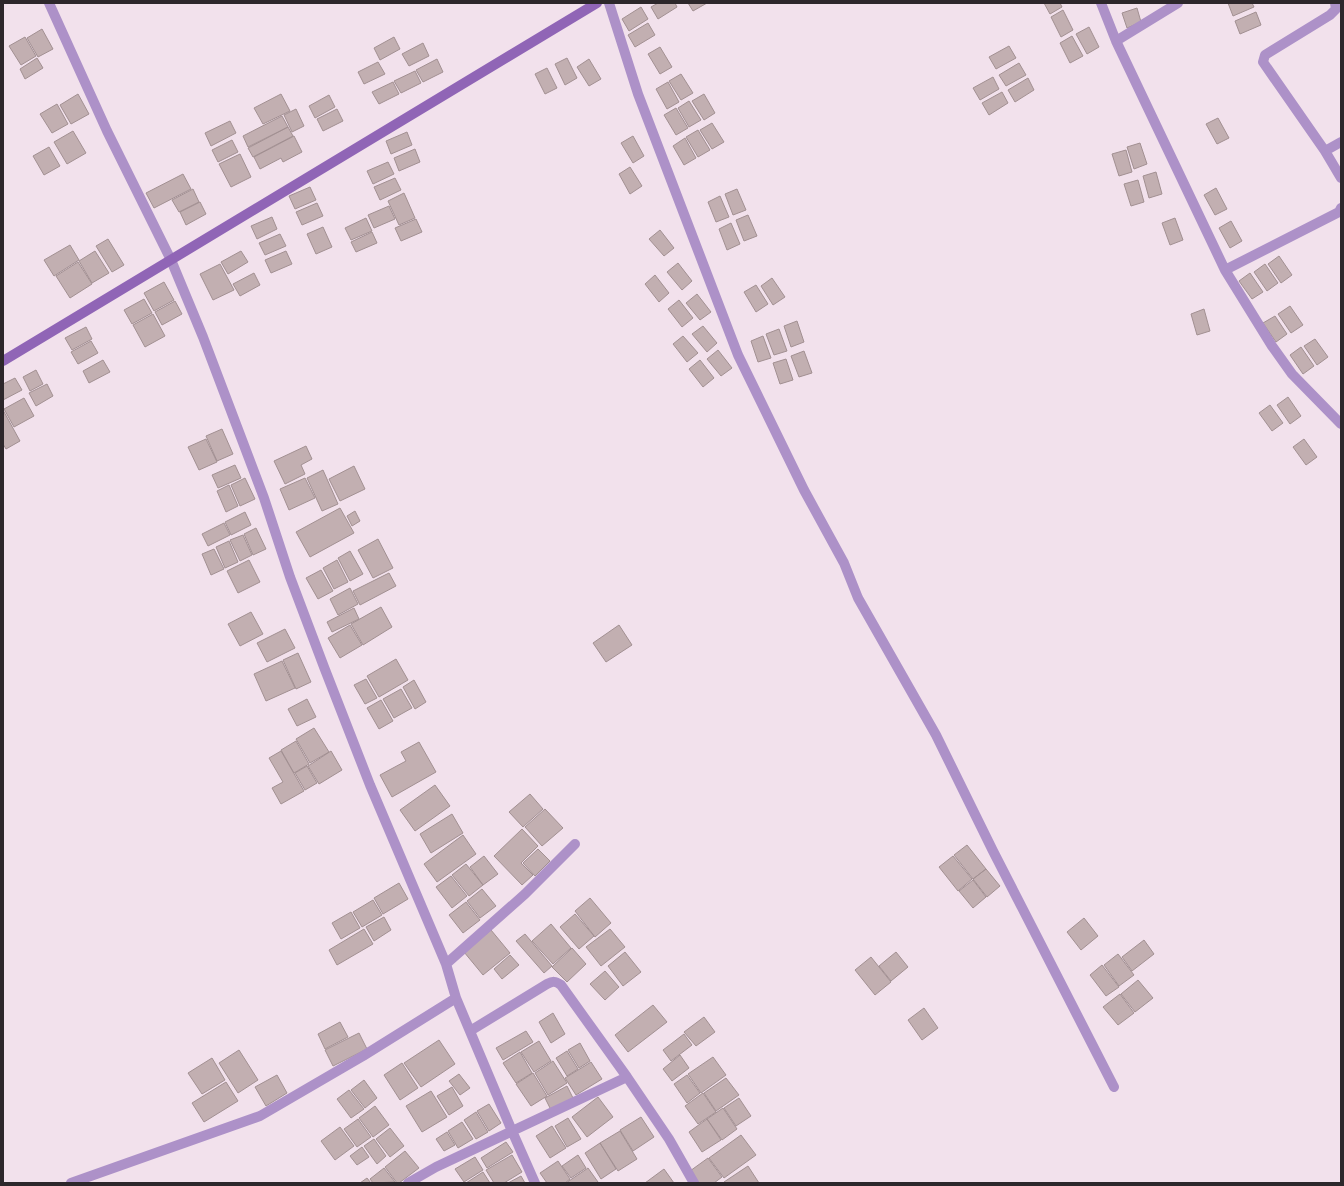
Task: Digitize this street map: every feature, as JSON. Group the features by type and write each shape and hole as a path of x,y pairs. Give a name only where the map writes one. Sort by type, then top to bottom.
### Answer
{"street":[{"path":"49,3 107,131 171,260 204,337 264,498 290,577 324,667 370,784 446,964 456,998 535,1183"},
{"path":"3,361 597,3"},
{"path":"609,3 638,94 738,355 804,490 844,563 858,598 936,735 993,851 1114,1087"},
{"path":"1102,3 1116,41 1225,270 1272,346 1292,374 1341,424"},
{"path":"1116,41 1178,3"},
{"path":"1335,3 1336,9 1330,16 1265,55 1263,62 1325,151 1341,178"},
{"path":"1325,151 1341,142"},
{"path":"1225,270 1340,211"},
{"path":"446,964 525,894 575,844"},
{"path":"470,1031 547,984 553,981 557,982 561,985 627,1077 669,1139 694,1183"},
{"path":"71,1183 260,1116 363,1056 456,998"},
{"path":"408,1183 436,1167 627,1077"}],"building":[{"path":"658,3 675,3 677,7 658,19 651,7"},
{"path":"688,3 707,3 693,11"},
{"path":"1044,3 1060,3 1062,7 1050,14"},
{"path":"1228,3 1252,3 1254,7 1233,16"},
{"path":"641,7 648,19 629,31 622,19"},
{"path":"1137,8 1141,22 1127,28 1122,13"},
{"path":"1063,10 1073,30 1061,37 1051,17"},
{"path":"1256,12 1261,25 1240,34 1235,21"},
{"path":"648,23 655,35 635,47 628,35"},
{"path":"1089,27 1099,47 1087,54 1076,34"},
{"path":"42,29 53,49 38,57 27,38"},
{"path":"1072,36 1083,56 1070,63 1060,43"},
{"path":"25,37 36,56 21,65 9,46"},
{"path":"394,37 400,49 380,60 374,48"},
{"path":"423,43 429,56 409,66 402,54"},
{"path":"1009,46 1016,58 996,69 989,57"},
{"path":"660,47 672,67 660,74 648,54"},
{"path":"37,58 43,68 25,79 20,69"},
{"path":"567,58 577,78 565,85 555,64"},
{"path":"437,59 443,72 423,82 416,70"},
{"path":"589,59 601,79 589,86 577,67"},
{"path":"378,62 385,74 364,84 358,72"},
{"path":"1019,63 1026,75 1006,86 999,75"},
{"path":"547,68 557,88 545,94 535,74"},
{"path":"415,71 421,83 401,93 394,81"},
{"path":"681,74 693,93 681,100 669,81"},
{"path":"993,77 999,89 980,100 973,88"},
{"path":"1028,78 1034,90 1015,102 1008,90"},
{"path":"393,82 399,94 379,104 372,92"},
{"path":"668,82 679,102 667,109 656,89"},
{"path":"1002,92 1008,103 989,115 982,103"},
{"path":"78,94 89,114 71,124 60,105"},
{"path":"281,94 290,111 263,124 254,108"},
{"path":"704,94 715,113 704,120 692,101"},
{"path":"329,95 335,107 315,118 309,106"},
{"path":"689,101 701,120 689,127 678,108"},
{"path":"57,104 68,124 52,133 40,114"},
{"path":"676,108 688,128 676,135 664,115"},
{"path":"296,109 304,126 292,132 284,115"},
{"path":"337,109 343,121 323,131 317,119"},
{"path":"282,116 288,127 248,147 243,136"},
{"path":"1218,118 1229,138 1217,144 1206,124"},
{"path":"230,121 236,133 211,146 205,133"},
{"path":"712,123 724,142 712,149 700,130"},
{"path":"288,127 293,136 253,157 248,148"},
{"path":"698,130 710,150 698,157 686,137"},
{"path":"73,131 86,153 67,164 54,142"},
{"path":"407,132 412,145 391,154 386,141"},
{"path":"294,136 302,152 283,162 281,158 260,169 254,157"},
{"path":"633,136 644,156 633,163 621,143"},
{"path":"685,138 696,158 684,165 673,146"},
{"path":"232,140 238,152 218,162 212,150"},
{"path":"1140,143 1147,164 1134,169 1127,147"},
{"path":"49,147 60,166 44,175 33,156"},
{"path":"415,149 420,162 399,171 394,158"},
{"path":"1126,150 1132,172 1119,176 1112,154"},
{"path":"240,154 251,177 231,187 219,164"},
{"path":"388,162 394,174 373,184 367,171"},
{"path":"630,167 642,186 630,194 619,174"},
{"path":"1156,172 1162,194 1149,198 1143,176"},
{"path":"183,174 191,189 154,208 146,193"},
{"path":"395,178 401,190 380,200 374,187"},
{"path":"1138,180 1144,202 1131,206 1124,184"},
{"path":"310,187 316,200 295,209 289,196"},
{"path":"1216,188 1227,209 1215,215 1204,195"},
{"path":"193,189 199,202 179,212 172,200"},
{"path":"737,189 746,210 733,215 725,194"},
{"path":"404,193 415,218 399,225 388,201"},
{"path":"720,196 729,217 716,222 708,202"},
{"path":"200,202 206,214 186,225 180,212"},
{"path":"317,203 323,216 302,225 296,212"},
{"path":"389,206 395,219 374,228 368,215"},
{"path":"748,215 757,236 744,241 736,220"},
{"path":"272,217 277,229 257,239 251,226"},
{"path":"366,218 372,231 351,240 345,228"},
{"path":"1175,218 1183,240 1170,245 1162,223"},
{"path":"416,219 422,232 401,241 395,228"},
{"path":"1231,221 1242,241 1230,248 1219,228"},
{"path":"731,223 740,244 727,250 719,229"},
{"path":"323,227 332,247 316,254 307,234"},
{"path":"660,230 674,248 664,256 649,239"},
{"path":"372,232 377,243 356,252 351,242"},
{"path":"280,234 286,246 265,255 259,243"},
{"path":"108,239 124,265 112,272 96,246"},
{"path":"70,245 79,260 54,276 44,260"},
{"path":"95,251 109,273 92,283 79,261"},
{"path":"241,251 248,262 228,274 221,262"},
{"path":"286,251 292,264 271,273 265,260"},
{"path":"1279,256 1292,275 1281,283 1268,264"},
{"path":"78,262 92,284 70,298 56,276"},
{"path":"678,263 692,281 682,290 667,272"},
{"path":"220,264 234,290 213,300 200,274"},
{"path":"1265,264 1278,283 1267,291 1254,272"},
{"path":"254,273 260,285 240,296 233,284"},
{"path":"1250,273 1263,292 1252,299 1239,281"},
{"path":"655,275 669,293 659,302 645,284"},
{"path":"772,278 785,297 773,305 761,286"},
{"path":"164,282 174,300 154,311 144,293"},
{"path":"756,285 768,304 756,312 744,292"},
{"path":"697,294 711,312 700,320 686,303"},
{"path":"144,299 152,313 132,324 124,310"},
{"path":"679,300 693,318 682,327 668,309"},
{"path":"175,301 182,314 162,325 155,312"},
{"path":"1290,306 1303,325 1291,333 1278,314"},
{"path":"1204,309 1210,331 1197,335 1191,314"},
{"path":"153,314 165,336 145,347 133,325"},
{"path":"1275,316 1287,334 1276,342 1263,323"},
{"path":"797,321 804,342 791,347 784,326"},
{"path":"703,326 717,343 707,352 692,334"},
{"path":"86,327 92,339 72,350 65,338"},
{"path":"779,329 787,351 774,355 766,334"},
{"path":"683,336 698,353 687,362 673,344"},
{"path":"763,336 771,358 758,362 751,341"},
{"path":"1315,339 1328,357 1317,365 1304,346"},
{"path":"91,341 98,353 78,364 71,352"},
{"path":"1301,347 1314,366 1303,374 1290,355"},
{"path":"718,350 732,368 721,376 707,359"},
{"path":"804,351 812,373 799,377 791,356"},
{"path":"786,359 793,380 780,384 773,363"},
{"path":"103,360 110,372 89,383 83,371"},
{"path":"700,360 714,378 703,387 689,369"},
{"path":"36,370 43,384 30,391 23,377"},
{"path":"15,378 22,390 3,400 3,384"},
{"path":"47,384 53,396 36,406 29,393"},
{"path":"1288,397 1301,416 1290,424 1277,405"},
{"path":"24,398 34,416 14,427 4,409"},
{"path":"1270,405 1283,423 1272,431 1259,413"},
{"path":"3,410 20,441 6,449 3,444"},
{"path":"222,429 233,454 217,461 206,436"},
{"path":"206,439 217,462 199,470 188,447"},
{"path":"1304,439 1317,457 1306,465 1293,447"},
{"path":"306,446 312,459 301,465 305,474 285,484 274,461"},
{"path":"235,465 241,478 218,488 212,475"},
{"path":"354,466 365,489 340,501 329,479"},
{"path":"323,470 338,504 322,511 307,478"},
{"path":"245,478 255,499 240,506 231,485"},
{"path":"305,478 315,498 289,510 280,489"},
{"path":"229,485 238,506 226,512 217,491"},
{"path":"340,508 354,533 310,557 296,532"},
{"path":"355,511 360,521 352,526 347,516"},
{"path":"245,512 251,525 231,535 225,522"},
{"path":"224,523 230,535 208,546 202,534"},
{"path":"256,528 266,549 253,555 244,534"},
{"path":"243,535 252,555 240,561 230,540"},
{"path":"378,539 393,568 373,578 358,550"},
{"path":"229,541 238,562 225,568 216,547"},
{"path":"214,549 224,569 211,575 202,554"},
{"path":"350,551 363,574 350,581 338,558"},
{"path":"249,560 260,582 238,593 227,571"},
{"path":"337,560 348,582 334,589 323,568"},
{"path":"321,570 333,591 318,599 306,578"},
{"path":"389,573 396,586 360,605 353,591"},
{"path":"350,588 358,604 338,615 330,599"},
{"path":"381,607 392,627 363,645 351,624"},
{"path":"354,608 359,619 332,632 327,622"},
{"path":"251,612 263,634 240,646 228,624"},
{"path":"350,625 362,645 340,658 328,638"},
{"path":"619,625 632,645 606,662 593,643"},
{"path":"285,629 295,648 267,662 257,643"},
{"path":"298,653 311,682 296,689 283,660"},
{"path":"396,659 408,680 379,697 367,676"},
{"path":"282,661 295,688 266,701 254,674"},
{"path":"366,679 377,698 365,704 354,685"},
{"path":"414,680 426,702 415,709 403,687"},
{"path":"401,689 412,708 394,718 383,699"},
{"path":"307,699 316,717 297,726 288,709"},
{"path":"381,700 393,721 379,729 367,708"},
{"path":"314,728 329,752 310,763 296,739"},
{"path":"296,741 309,764 294,773 281,750"},
{"path":"419,742 436,772 392,797 380,775 406,761 401,752"},
{"path":"281,751 304,791 281,804 272,788 283,782 269,758"},
{"path":"331,751 342,770 319,784 308,766"},
{"path":"307,766 317,783 305,790 295,773"},
{"path":"435,785 450,806 415,831 400,810"},
{"path":"530,794 543,809 523,827 509,812"},
{"path":"545,809 563,828 542,846 525,827"},
{"path":"452,814 463,833 431,853 420,834"},
{"path":"522,829 538,846 521,863 533,875 522,885 494,856"},
{"path":"463,835 476,854 437,882 424,864"},
{"path":"967,845 986,869 973,879 954,855"},
{"path":"538,849 550,861 535,876 523,863"},
{"path":"484,856 498,874 483,885 470,867"},
{"path":"953,856 972,879 958,891 939,867"},
{"path":"466,864 483,885 469,896 452,875"},
{"path":"986,869 1000,886 987,897 973,879"},
{"path":"451,876 467,896 452,908 436,887"},
{"path":"973,880 986,897 973,908 959,891"},
{"path":"399,883 408,899 383,914 374,898"},
{"path":"482,889 496,906 480,918 467,901"},
{"path":"590,898 611,923 595,937 575,911"},
{"path":"373,900 382,915 362,927 353,912"},
{"path":"466,902 480,920 463,933 449,915"},
{"path":"351,912 360,928 341,939 332,923"},
{"path":"575,914 594,936 579,949 560,927"},
{"path":"384,917 391,930 374,941 366,927"},
{"path":"1084,918 1098,936 1081,950 1067,932"},
{"path":"551,924 571,948 553,964 532,941"},
{"path":"364,929 373,944 337,965 329,950"},
{"path":"610,929 625,947 601,966 586,947"},
{"path":"491,930 510,953 483,975 464,952"},
{"path":"525,934 552,966 544,973 516,941"},
{"path":"1144,940 1154,954 1132,971 1122,957"},
{"path":"572,948 586,964 567,982 552,967"},
{"path":"625,952 641,972 623,986 608,966"},
{"path":"896,952 908,967 891,981 879,966"},
{"path":"1118,954 1134,975 1119,986 1104,965"},
{"path":"510,955 519,965 502,979 494,969"},
{"path":"871,957 891,982 875,995 855,970"},
{"path":"1102,965 1119,987 1106,996 1090,975"},
{"path":"605,971 619,987 605,1000 590,984"},
{"path":"1138,980 1153,998 1135,1012 1121,994"},
{"path":"1120,994 1134,1013 1118,1025 1103,1007"},
{"path":"653,1005 667,1022 628,1052 615,1035"},
{"path":"924,1008 938,1028 922,1040 908,1020"},
{"path":"553,1013 565,1034 551,1043 539,1022"},
{"path":"704,1017 715,1032 696,1046 684,1032"},
{"path":"340,1022 348,1037 325,1049 318,1034"},
{"path":"526,1031 533,1042 503,1060 496,1048"},
{"path":"359,1033 367,1049 333,1066 325,1050"},
{"path":"684,1034 692,1045 671,1061 663,1050"},
{"path":"439,1040 455,1064 421,1087 404,1063"},
{"path":"539,1041 551,1061 534,1072 521,1052"},
{"path":"580,1043 590,1061 579,1068 568,1050"},
{"path":"239,1050 258,1080 238,1093 219,1063"},
{"path":"567,1051 578,1069 567,1076 556,1058"},
{"path":"520,1052 532,1073 516,1083 503,1063"},
{"path":"680,1055 689,1068 672,1081 663,1069"},
{"path":"713,1057 726,1075 701,1093 688,1074"},
{"path":"212,1058 225,1080 202,1094 188,1073"},
{"path":"553,1061 567,1083 548,1095 535,1073"},
{"path":"591,1062 602,1079 576,1095 565,1078"},
{"path":"402,1063 418,1088 400,1100 384,1075"},
{"path":"533,1073 547,1096 531,1106 516,1084"},
{"path":"459,1074 470,1088 460,1095 449,1081"},
{"path":"277,1075 287,1093 266,1106 255,1087"},
{"path":"687,1075 700,1093 687,1103 674,1084"},
{"path":"726,1078 739,1095 716,1111 704,1093"},
{"path":"364,1080 377,1098 365,1108 351,1090"},
{"path":"226,1082 238,1101 204,1122 192,1103"},
{"path":"567,1086 573,1098 551,1110 545,1098"},
{"path":"452,1087 463,1106 449,1115 437,1096"},
{"path":"349,1090 364,1109 351,1118 337,1099"},
{"path":"431,1091 447,1117 422,1132 406,1106"},
{"path":"703,1093 716,1112 698,1124 685,1106"},
{"path":"598,1097 613,1117 587,1137 572,1117"},
{"path":"739,1098 751,1116 736,1126 724,1108"},
{"path":"489,1104 501,1123 489,1131 477,1111"},
{"path":"375,1106 389,1125 373,1137 359,1118"},
{"path":"723,1108 737,1129 722,1140 707,1119"},
{"path":"476,1112 488,1132 476,1139 464,1120"},
{"path":"641,1117 654,1137 633,1151 620,1130"},
{"path":"568,1118 581,1139 567,1147 555,1126"},
{"path":"358,1119 371,1137 357,1147 344,1129"},
{"path":"707,1119 721,1140 702,1152 689,1132"},
{"path":"462,1122 473,1139 458,1148 448,1131"},
{"path":"552,1126 566,1148 550,1158 536,1136"},
{"path":"340,1127 354,1146 335,1160 321,1141"},
{"path":"390,1128 404,1146 390,1157 376,1139"},
{"path":"620,1131 637,1159 618,1171 600,1143"},
{"path":"447,1132 455,1145 444,1151 436,1139"},
{"path":"741,1135 756,1155 724,1178 709,1158"},
{"path":"374,1139 386,1156 377,1164 364,1146"},
{"path":"506,1142 513,1152 487,1168 481,1158"},
{"path":"600,1143 616,1169 601,1179 585,1153"},
{"path":"362,1147 369,1157 357,1165 350,1156"},
{"path":"405,1151 419,1168 397,1183 385,1167"},
{"path":"512,1155 522,1172 504,1183 494,1183 486,1170"},
{"path":"578,1155 586,1168 571,1178 562,1166"},
{"path":"475,1157 483,1170 464,1182 455,1169"},
{"path":"708,1158 722,1177 714,1183 699,1183 690,1171"},
{"path":"558,1161 570,1179 565,1183 547,1183 540,1173"},
{"path":"748,1166 759,1183 724,1183 724,1182"},
{"path":"384,1168 395,1182 373,1183 370,1179"},
{"path":"588,1168 598,1182 566,1183"},
{"path":"664,1169 674,1183 645,1183"},
{"path":"483,1172 490,1183 466,1183"},
{"path":"521,1176 525,1183 508,1183"},
{"path":"367,1178 371,1183 360,1183"}]}
